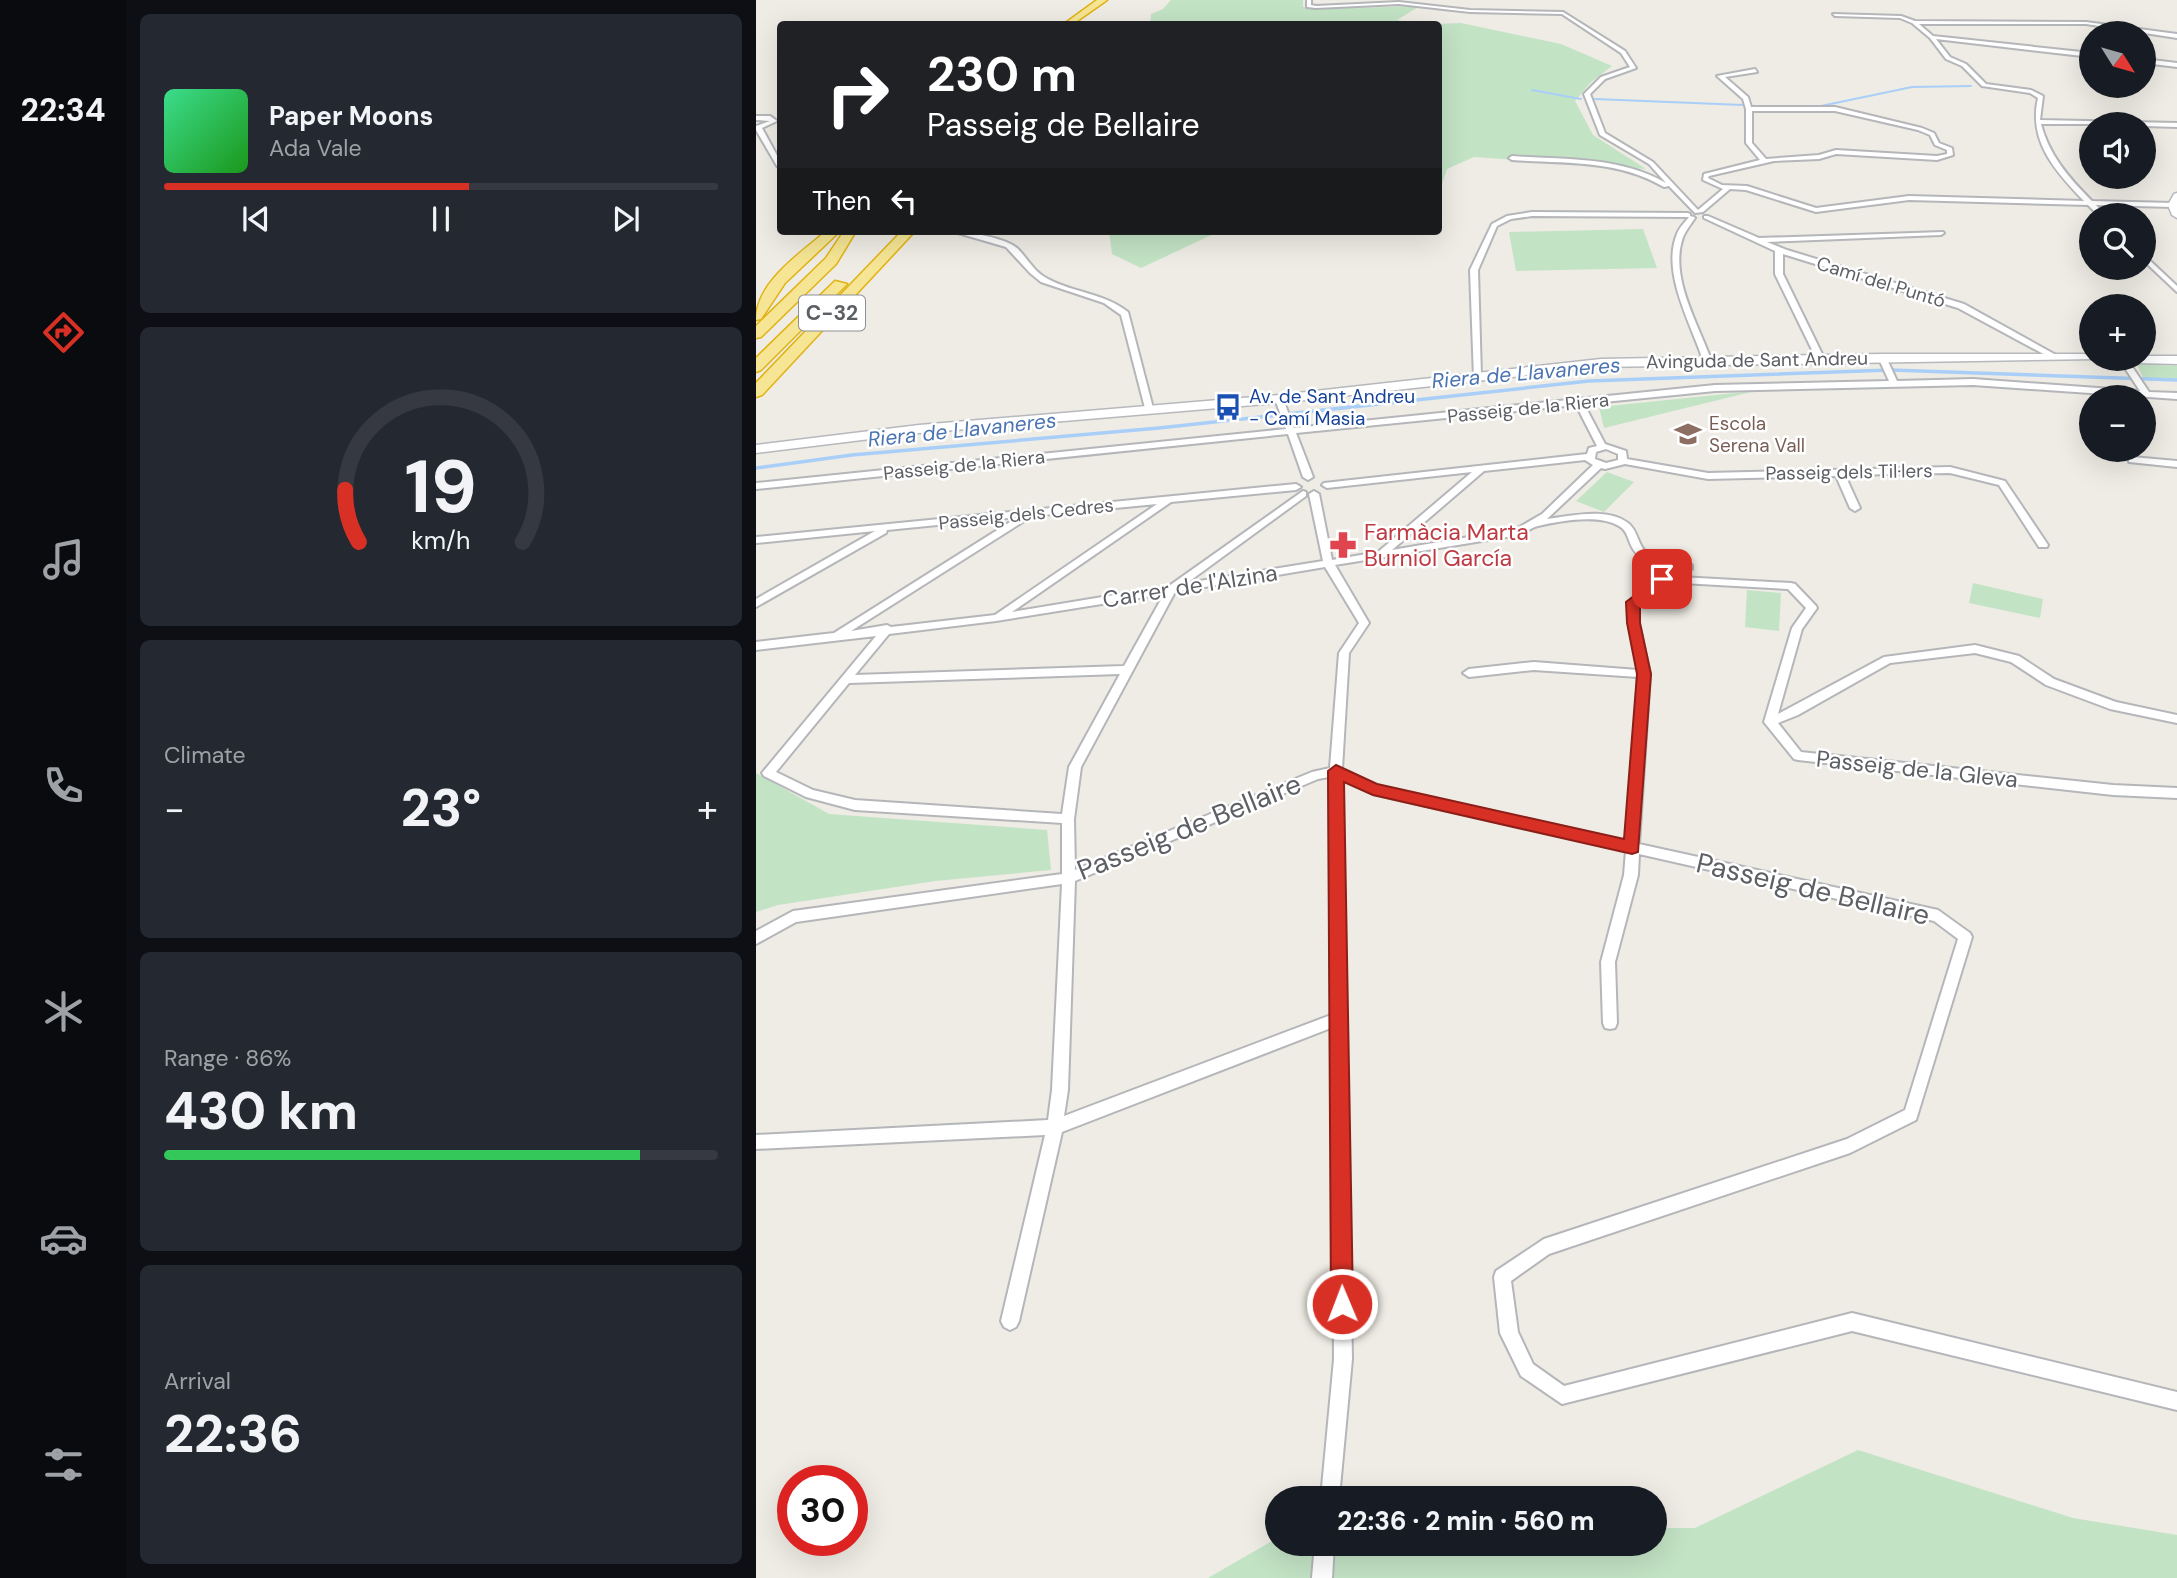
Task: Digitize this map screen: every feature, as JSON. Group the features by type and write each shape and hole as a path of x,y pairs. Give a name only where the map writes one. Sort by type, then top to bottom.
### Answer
{"highway":[{"path":"1072,21 1103,0"},
{"path":"1089,21 1116,0"},
{"name":"C-32","path":"756,316 780,279 830,235"},
{"name":"C-32","path":"756,334 831,261 847,235"},
{"name":"C-32","path":"756,367 886,235"},
{"name":"C-32","path":"756,392 905,235"}],"street":[{"path":"1309,0 1309,6 1313,7 1399,3 1470,11 1563,13 1623,52 1633,69 1603,78 1590,88 1586,98 1602,134 1651,163 1696,214"},
{"path":"1470,11 1478,0"},
{"path":"1835,15 1884,15 1914,22 2086,23 2177,36"},
{"path":"1914,22 1932,37 1948,58 1964,65 1984,85 2031,92 2041,97 2037,122 2042,138 2064,176 2088,202"},
{"path":"1932,37 2079,54"},
{"path":"2156,62 2177,65"},
{"path":"1755,71 1720,76 1744,96 1749,109 1749,143 1764,161"},
{"path":"1749,109 1835,109 1920,129 1932,134 1937,144 1950,149 1950,155 1937,158 1848,152 1764,161 1706,175 1705,179 1713,184 1747,188 1816,210 1909,198 2088,202 2175,200 2177,215"},
{"path":"756,118 777,115"},
{"path":"766,117 777,122"},
{"path":"777,122 757,128 777,161"},
{"path":"2037,122 2177,125"},
{"path":"1512,158 1622,166 1651,175 1675,192"},
{"path":"1707,360 1676,266 1677,245 1685,226 1730,187"},
{"path":"1477,376 1474,270 1493,225 1509,217 1532,214 1696,214"},
{"name":"Camí del Puntó","path":"1696,214 1779,250 1940,298 1988,318 2052,355"},
{"path":"1758,240 1941,233"},
{"path":"970,235 1009,245 1016,250 1023,264 1038,276 1055,285 1106,300 1125,314 1149,408"},
{"path":"1779,250 1779,274 1819,358"},
{"path":"2156,269 2177,290"},
{"name":"Avinguda de Sant Andreu","path":"756,449 1149,408 1279,398 1601,363 1882,357 2079,356"},
{"path":"1882,357 1894,383"},
{"path":"2156,359 2177,360"},
{"name":"Passeig de la Riera","path":"756,486 1715,388 1894,383 2032,384 2079,388"},
{"name":"Passeig de la Riera","path":"2156,395 2176,398"},
{"path":"1279,398 1308,477"},
{"path":"1579,403 1602,446"},
{"path":"1010,1321 1055,1127 1060,1090 1069,877 1068,819 1075,766 1171,590 1304,492 1327,485 1588,457 1598,465 1612,466 1623,461 1625,456 1620,450 1602,446 1592,450 1588,457"},
{"name":"Passeig dels Til·lers","path":"1623,461 1708,476 1950,470 2002,483 2043,545"},
{"path":"2154,462 2177,464"},
{"name":"Carrer de l'Alzina","path":"756,646 996,618 1519,532 1535,523 1598,465"},
{"path":"1382,554 1480,470"},
{"path":"1839,473 1855,508"},
{"path":"1327,485 1323,479 1308,477 1299,481 1328,563 1364,624 1344,653 1336,771 1343,1359 1331,1486"},
{"name":"Passeig dels Cedres","path":"756,540 1168,500 1304,492"},
{"path":"996,618 1168,500"},
{"path":"835,636 1031,513"},
{"path":"1535,523 1601,518 1623,523 1635,538 1639,550 1653,561 1672,567 1688,567"},
{"path":"756,604 889,527"},
{"path":"1610,1023 1608,962 1631,875 1644,674 1633,623 1633,602 1662,579 1791,586 1812,608 1797,628 1770,722"},
{"path":"887,629 768,773 810,794 855,804 1068,819"},
{"path":"1770,722 1794,712 1888,660 1975,649 2015,659 2050,682 2114,706 2177,719"},
{"path":"1469,673 1534,666 1644,674"},
{"path":"846,679 1125,670"},
{"name":"Passeig de la Gleva","path":"1770,722 1798,756 2113,790 2177,793"},
{"name":"Passeig de Bellaire","path":"756,939 793,917 1069,877 1316,775 1336,771 1373,789 1938,916 1965,937 1911,1115 1850,1145 1544,1247 1502,1277 1509,1334 1527,1370 1562,1395 1852,1322 2177,1401"},
{"path":"756,1142 1055,1127 1337,1018"},
{"path":"1322,1578 1324,1556"}],"green space":[{"path":"1171,0 1303,0 1303,7 1316,9 1420,6 1397,20 1402,21 1150,21 1151,14 1163,9"},
{"path":"1461,23 1561,44 1612,66 1591,82 1575,101 1593,135 1646,169 1474,157 1447,169 1442,184 1442,24"},
{"path":"1643,229 1657,268 1516,271 1509,232"},
{"path":"1110,235 1211,235 1141,268 1112,254"},
{"path":"2156,365 2177,366 2177,379 2143,378 2140,371 2156,371"},
{"path":"1755,391 1604,428 1599,407"},
{"path":"1607,472 1634,482 1604,512 1576,501"},
{"path":"1973,583 2043,599 2040,618 1969,603"},
{"path":"1747,590 1781,593 1779,631 1745,627"},
{"path":"756,773 829,814 1047,830 1051,870 935,881 778,905 756,912"},
{"path":"1858,1450 2073,1518 2177,1535 2177,1578 1208,1578 1265,1545 1265,1556 1667,1556 1667,1528 1695,1528"}],"waterway":[{"path":"1752,106 1821,106 1912,87 1971,86"},
{"path":"1532,90 1581,99"},
{"path":"1595,99 1743,105"},
{"name":"Riera de Llavaneres","path":"756,468 852,455 1159,428 1589,381 1891,370 2177,380"}],"place":[{"name":"Av. de Sant Andreu - Camí Masia","path":"1228,407"},
{"name":"Escola Serena Vall","path":"1688,434"},
{"name":"Farmàcia Marta Burniol García","path":"1343,545"}],"route":[{"path":"1342,1304 1336,771 1373,789 1632,847 1644,674 1633,623 1633,602 1662,579"}]}
